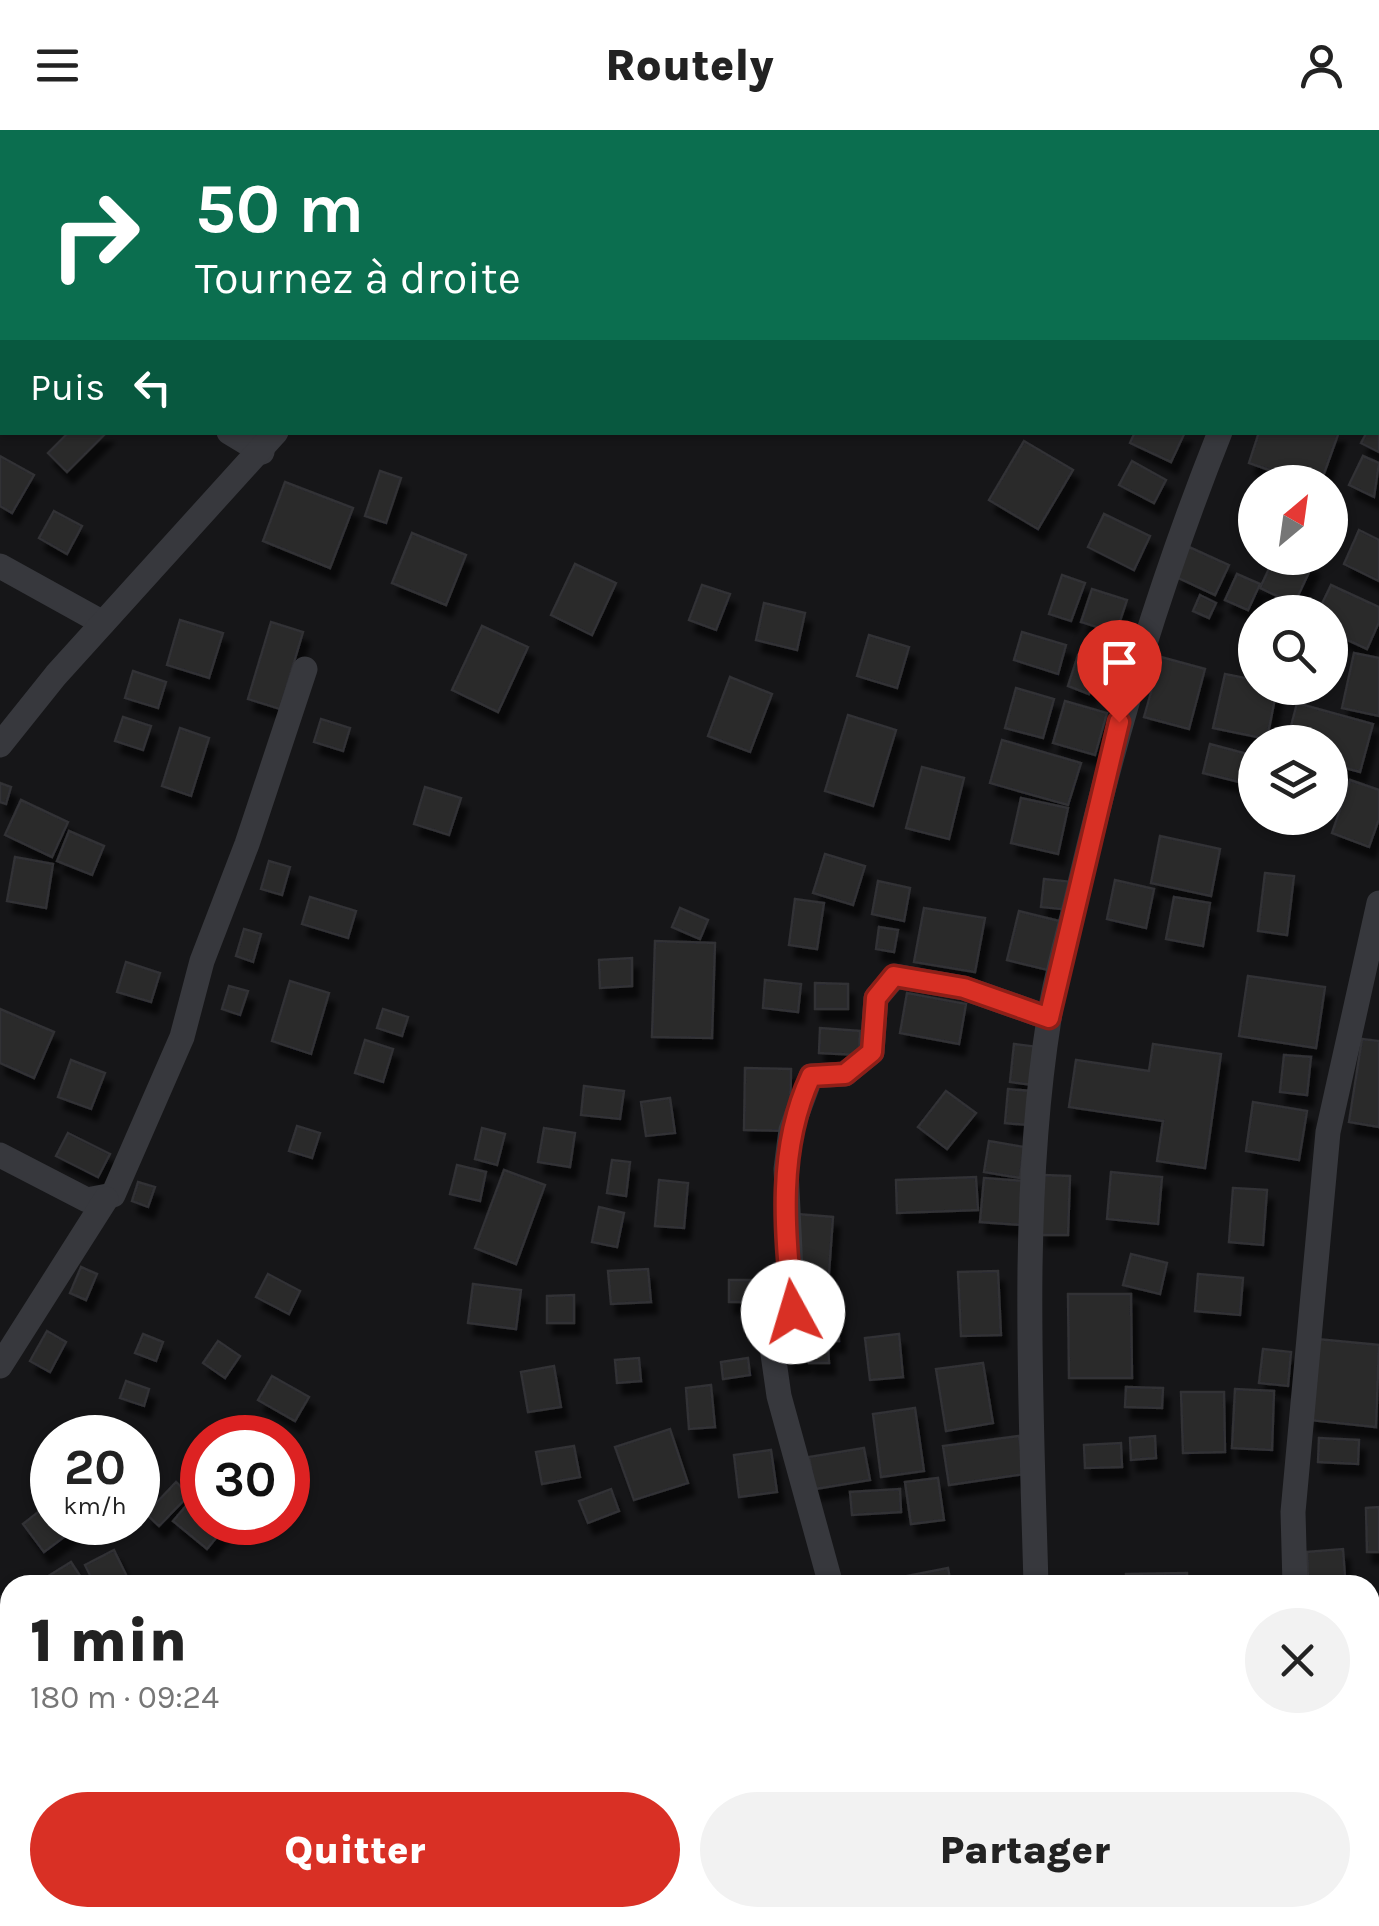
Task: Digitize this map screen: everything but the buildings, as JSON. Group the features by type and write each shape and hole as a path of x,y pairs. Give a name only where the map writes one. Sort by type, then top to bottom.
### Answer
{"street":[{"path":"0,745 102,623 269,442 241,435"},
{"path":"1036,1575 1029,1320 1049,1018 1109,758 1140,649 1219,435"},
{"path":"0,566 102,623"},
{"path":"0,1155 87,1200 112,1196 172,1063 202,961 247,844 305,670"},
{"path":"1295,1575 1293,1512 1328,1132 1379,903"},
{"path":"828,1575 778,1396 772,1347 793,1312 786,1170 800,1099 811,1076 845,1074 872,1052 876,998 894,976 964,988 1049,1018"},
{"path":"0,1366 106,1199"}],"route":[{"path":"793,1312 786,1237 786,1170 800,1099 811,1076 845,1074 872,1052 876,998 894,976 964,988 1049,1018 1119,722"}]}
